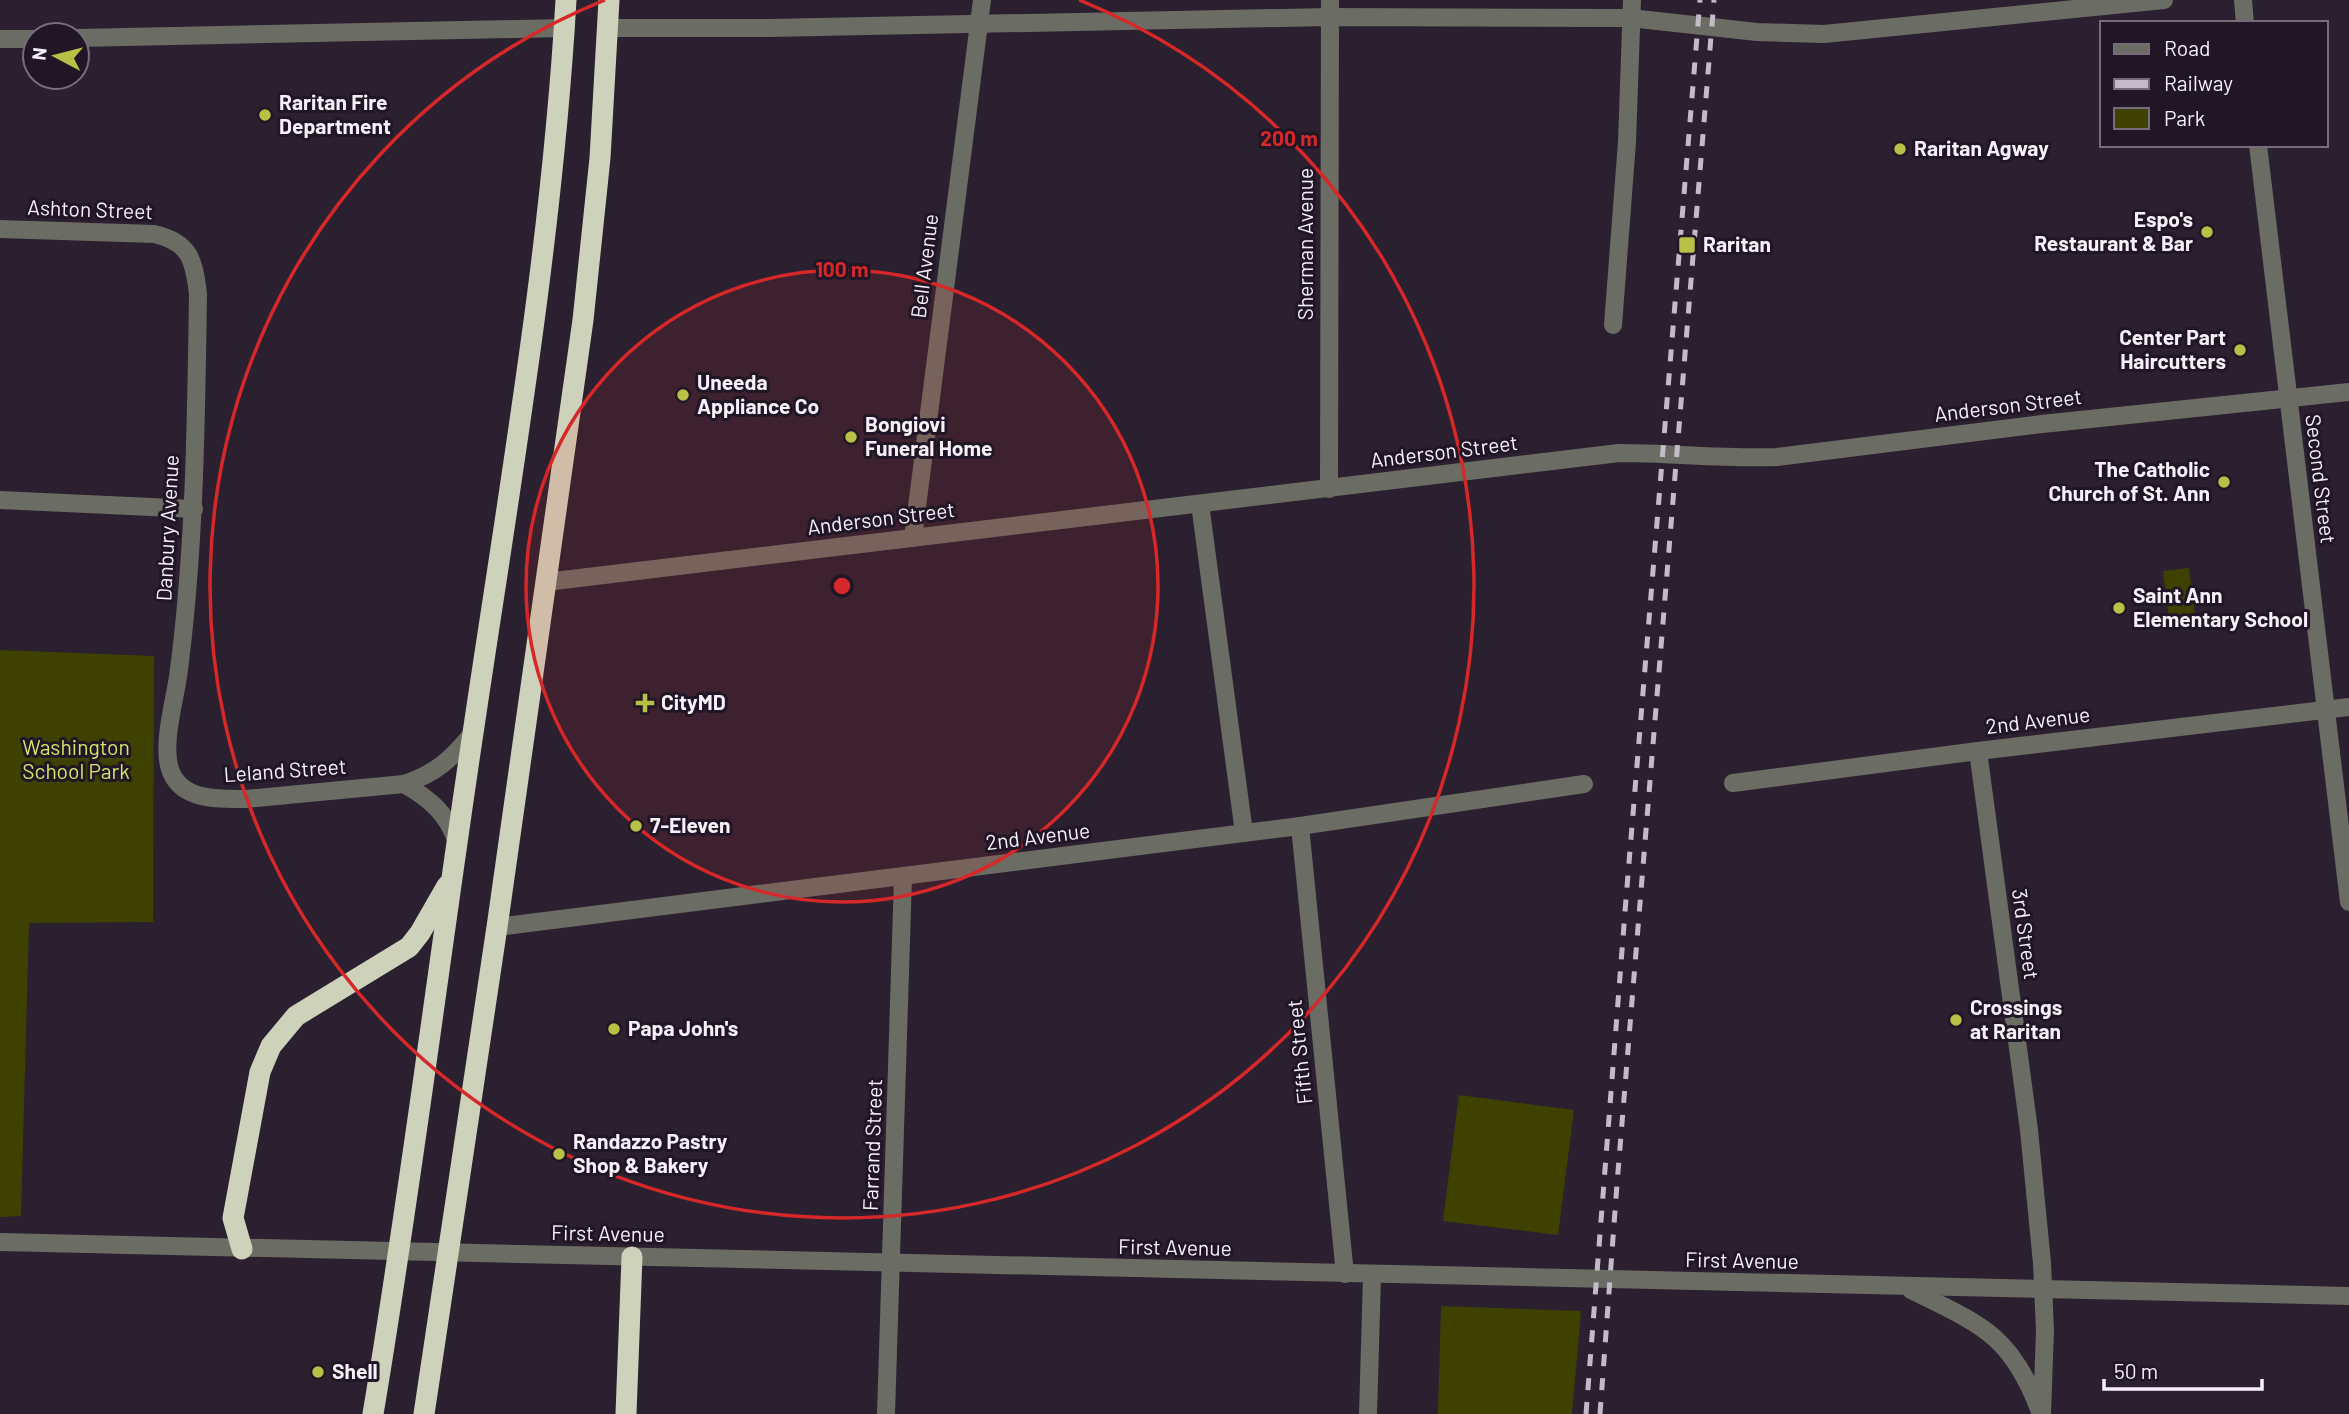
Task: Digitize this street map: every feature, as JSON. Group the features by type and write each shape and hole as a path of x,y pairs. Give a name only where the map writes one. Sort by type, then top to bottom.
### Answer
{"highway":[{"path":"373,1414 400,1252 552,186 566,0"},
{"path":"424,1414 446,1254 498,927 583,320 599,168 609,0"},
{"path":"609,28 617,0"},
{"path":"242,1249 233,1218 260,1072 271,1046 296,1016 410,947 452,876"},
{"path":"626,1414 632,1257"}],"street":[{"name":"Bell Avenue","path":"913,538 982,0"},
{"path":"609,28 979,23 1330,8 1631,9 1757,32 1803,34 1846,33 1980,8 2164,0"},
{"path":"2243,0 2245,21"},
{"name":"Sherman Avenue","path":"1329,489 1330,8"},
{"path":"1613,325 1627,142 1631,9"},
{"path":"91,38 564,28"},
{"path":"0,39 21,39"},
{"name":"Second Street","path":"2258,147 2349,902"},
{"name":"Ashton Street","path":"0,229 131,232 166,237 183,246 194,265 196,278"},
{"name":"Danbury Avenue","path":"174,779 167,758 182,645 194,509 198,294 196,278"},
{"name":"Anderson Street","path":"546,582 1619,453 1777,457 2042,424 2349,391"},
{"path":"0,500 194,509"},
{"path":"1200,504 1244,833"},
{"name":"2nd Avenue","path":"1733,783 2349,707"},
{"name":"Leland Street","path":"174,779 190,792 202,797 220,799 246,799 404,784 426,776 442,766 473,733"},
{"name":"3rd Street","path":"1978,751 2029,1130 2044,1290 2041,1414"},
{"path":"404,784 437,807 452,826 457,843"},
{"name":"2nd Avenue","path":"498,927 1300,826 1584,784"},
{"name":"Fifth Street","path":"1300,826 1345,1274"},
{"name":"Farrand Street","path":"886,1414 903,877"},
{"name":"First Avenue","path":"0,1242 892,1266 2349,1296"},
{"path":"1368,1414 1372,1277"},
{"path":"1904,1287 1984,1328 2001,1342 2031,1388 2041,1414"}],"green space":[{"path":"2189,568 2196,624 2170,627 2163,571"},
{"name":"Washington School Park","path":"0,650 154,656 153,922 29,923 21,1216 0,1217"},
{"path":"1459,1095 1574,1110 1558,1235 1443,1221"},
{"path":"1441,1306 1581,1311 1572,1414 1438,1414"}],"railway":[{"path":"1586,1414 1700,0"},
{"path":"1600,1414 1714,0"}],"place":[{"name":"Raritan Fire Department","path":"265,115"},
{"name":"Raritan Agway","path":"1900,149"},
{"name":"Espo's Restaurant & Bar","path":"2207,232"},
{"name":"Raritan","path":"1687,245"},
{"name":"Center Part Haircutters","path":"2240,350"},
{"name":"Uneeda Appliance Co","path":"683,395"},
{"name":"Bongiovi Funeral Home","path":"851,437"},
{"name":"The Catholic Church of St. Ann","path":"2224,482"},
{"name":"Saint Ann Elementary School","path":"2119,608"},
{"name":"CityMD","path":"645,703"},
{"name":"7-Eleven","path":"636,826"},
{"name":"Crossings at Raritan","path":"1956,1020"},
{"name":"Papa John's","path":"614,1029"},
{"name":"Randazzo Pastry Shop & Bakery","path":"559,1154"},
{"name":"Shell","path":"318,1372"}]}
